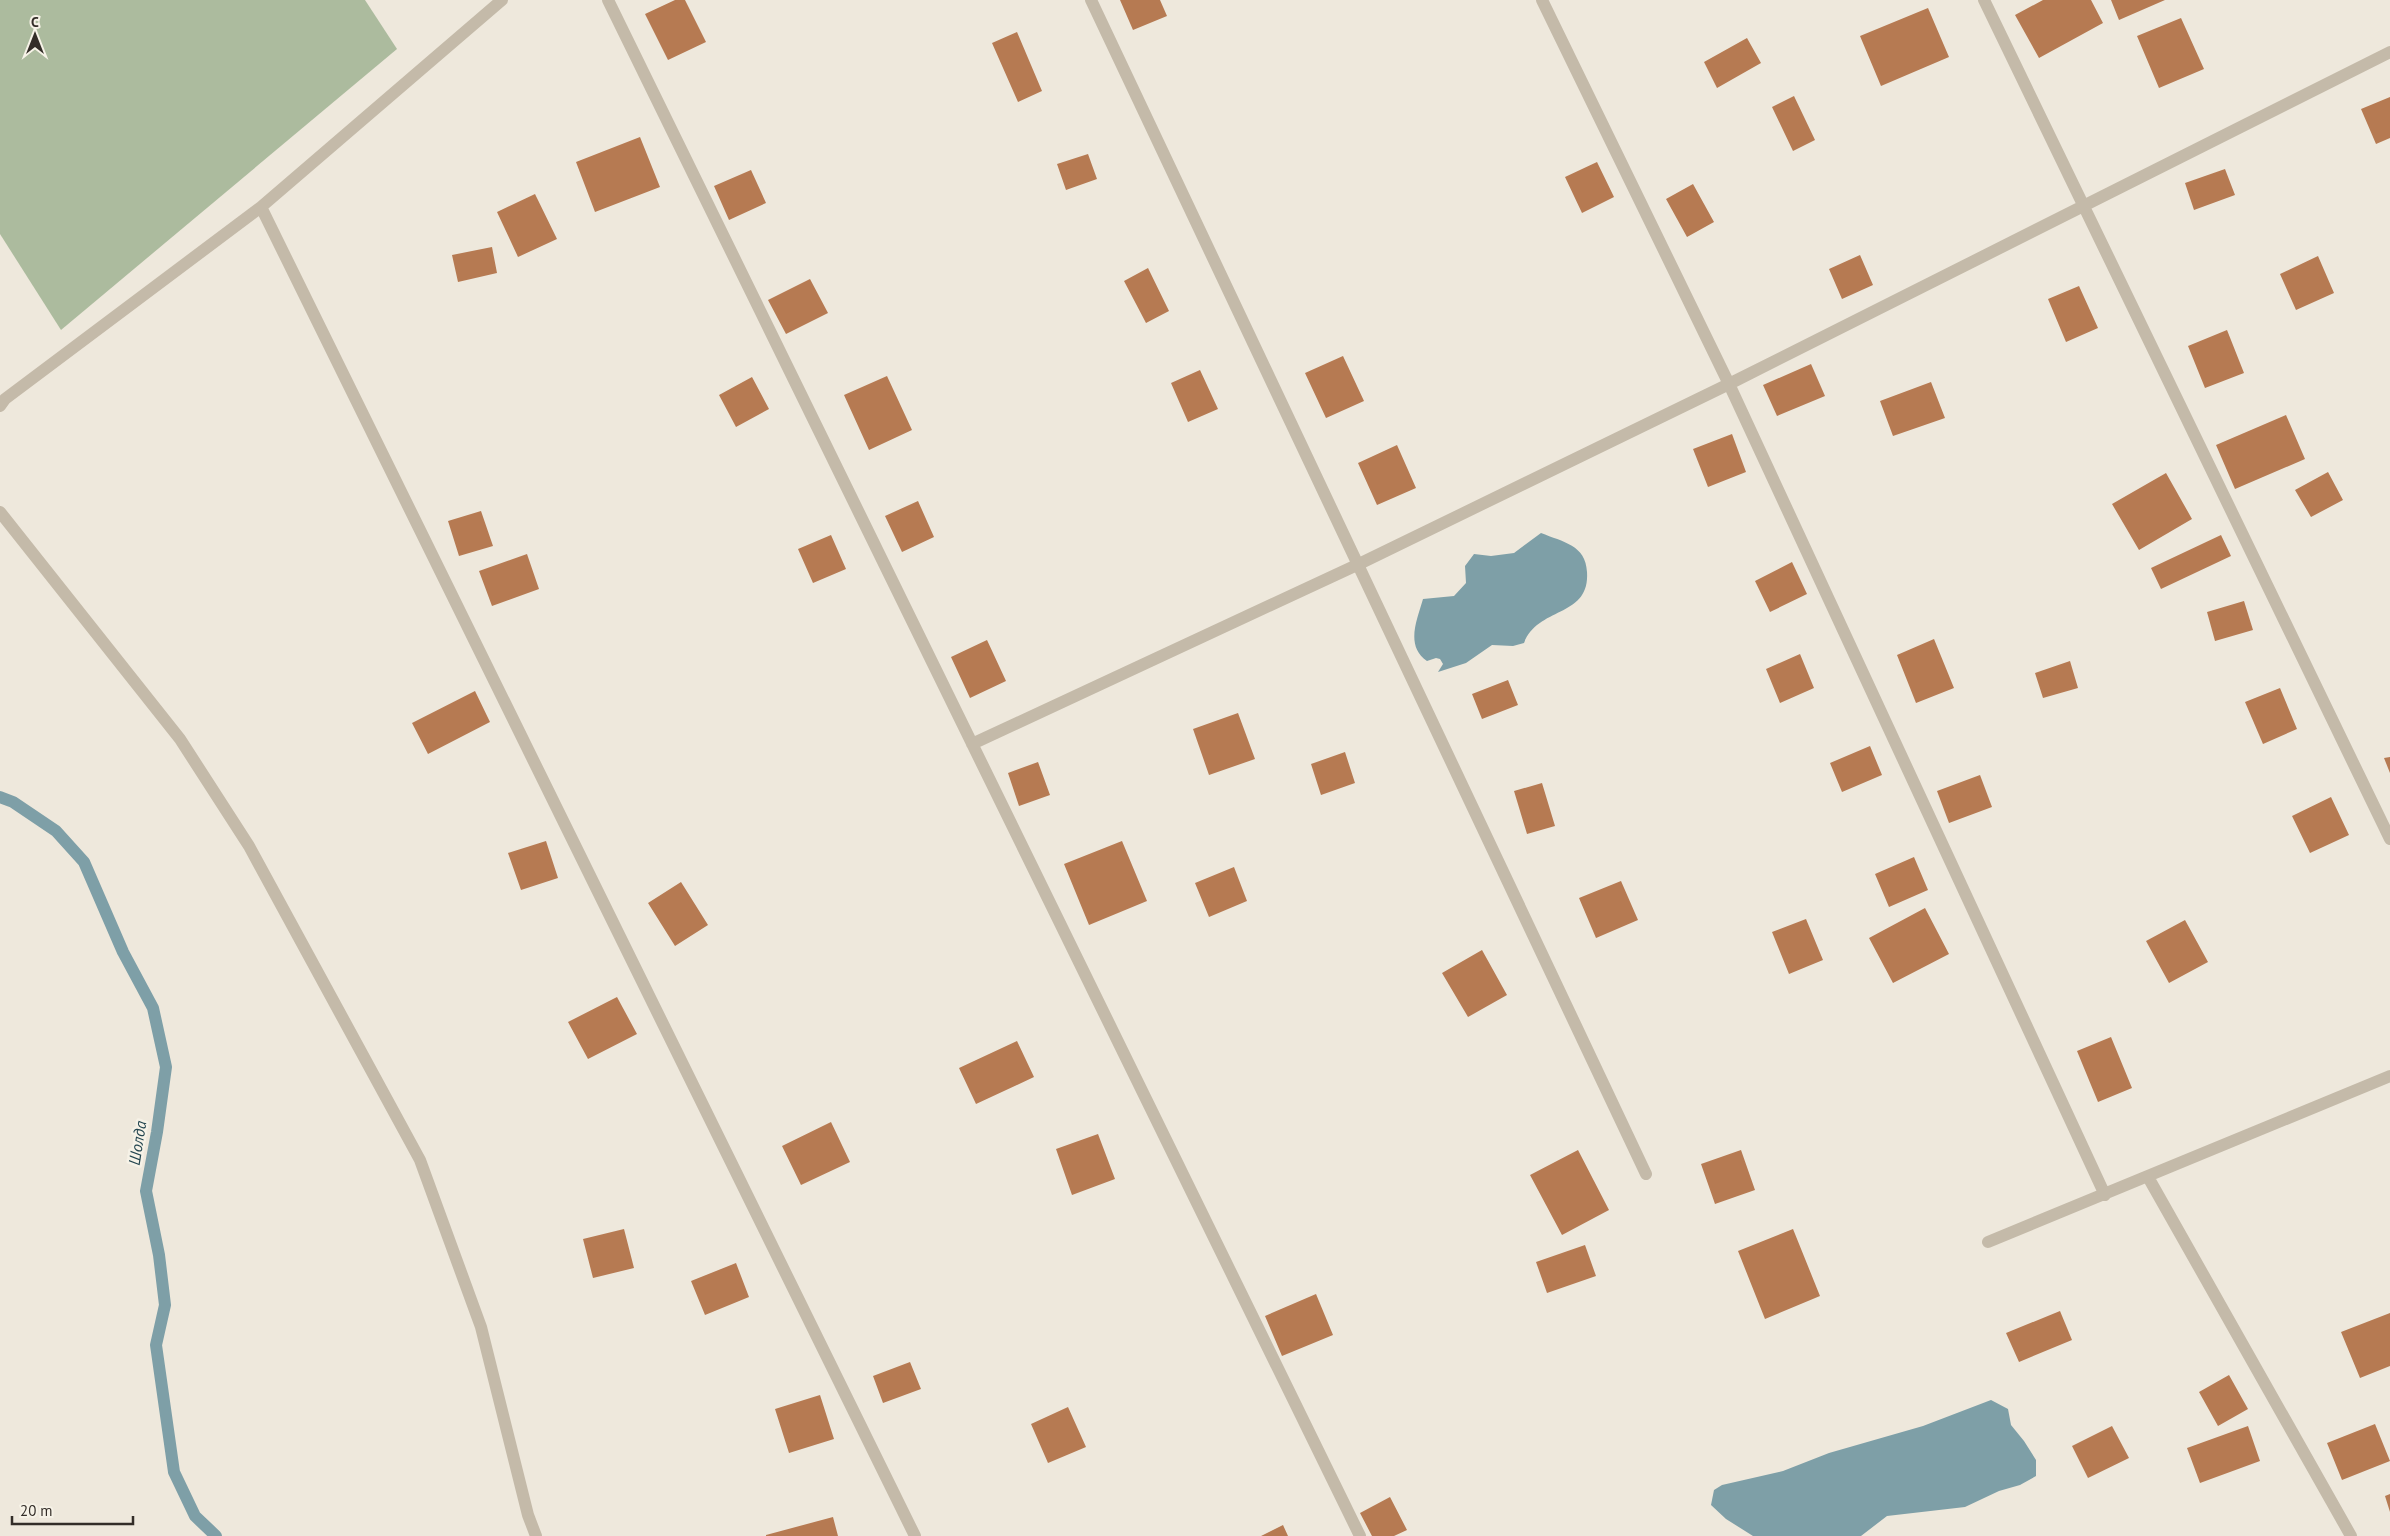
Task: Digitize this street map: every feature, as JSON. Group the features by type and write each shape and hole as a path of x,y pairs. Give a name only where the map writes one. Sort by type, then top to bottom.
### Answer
{"street":[{"path":"0,406 5,399 261,207 502,0"},
{"path":"608,0 1360,1536"},
{"path":"1091,0 1646,1174"},
{"path":"1542,0 1729,384 2105,1195"},
{"path":"1984,0 2390,839"},
{"path":"972,744 1359,564 1729,384 2390,52"},
{"path":"261,207 915,1536"},
{"path":"0,512 180,739 248,846 420,1160 481,1327 528,1515 536,1536"},
{"path":"1988,1242 2390,1076"},
{"path":"2148,1177 2350,1536"}],"green space":[{"path":"0,0 365,0 397,49 61,330 0,234"}],"water":[{"path":"1541,533 1565,542 1578,550 1582,556 1586,563 1587,572 1586,587 1580,597 1572,605 1540,623 1531,631 1524,643 1513,646 1492,645 1466,663 1438,672 1443,664 1440,659 1436,658 1427,661 1420,655 1414,640 1414,632 1423,599 1454,596 1466,583 1465,566 1474,554 1491,556 1514,553"},
{"path":"1991,1400 2008,1409 2011,1425 2036,1460 2036,1476 2020,1485 1999,1491 1965,1507 1887,1516 1861,1536 1753,1536 1726,1519 1711,1505 1714,1490 1722,1485 1783,1471 1829,1453 1923,1426"}],"building":[{"path":"675,0 685,0 706,42 668,60 645,14"},
{"path":"1120,0 1160,0 1167,16 1133,30"},
{"path":"2043,0 2091,0 2103,23 2039,58 2015,15"},
{"path":"2111,0 2165,0 2119,20"},
{"path":"1928,8 1949,57 1881,86 1860,36"},
{"path":"2181,18 2204,69 2159,88 2137,36"},
{"path":"1017,32 1042,91 1018,102 992,43"},
{"path":"1747,38 1761,63 1717,88 1704,62"},
{"path":"1794,96 1815,140 1793,151 1772,107"},
{"path":"2390,97 2390,138 2376,144 2361,109"},
{"path":"640,137 660,187 595,212 576,162"},
{"path":"1088,154 1097,179 1066,190 1057,164"},
{"path":"1597,162 1614,197 1582,213 1565,177"},
{"path":"2225,169 2235,195 2194,210 2185,183"},
{"path":"751,170 766,203 729,220 714,186"},
{"path":"1693,184 1714,222 1687,237 1666,199"},
{"path":"535,194 557,239 518,257 497,212"},
{"path":"492,247 497,273 458,282 452,255"},
{"path":"1860,255 1873,285 1842,299 1829,269"},
{"path":"2318,256 2334,293 2296,310 2280,274"},
{"path":"1148,268 1169,311 1146,323 1124,281"},
{"path":"810,279 828,313 786,334 768,300"},
{"path":"2079,286 2098,328 2066,342 2048,299"},
{"path":"2227,330 2244,373 2205,388 2188,346"},
{"path":"1343,356 1364,401 1326,418 1305,373"},
{"path":"1811,364 1825,396 1777,416 1763,385"},
{"path":"1200,370 1218,409 1188,422 1171,383"},
{"path":"887,376 912,430 869,450 844,395"},
{"path":"752,377 769,409 736,427 719,395"},
{"path":"1931,382 1945,418 1893,436 1880,401"},
{"path":"2286,415 2305,459 2235,489 2216,445"},
{"path":"1732,434 1746,472 1708,487 1693,449"},
{"path":"1397,445 1416,488 1377,505 1358,463"},
{"path":"2328,472 2343,500 2311,517 2295,490"},
{"path":"2166,473 2192,519 2139,550 2112,504"},
{"path":"918,501 934,537 902,552 885,516"},
{"path":"481,511 493,546 459,556 448,521"},
{"path":"831,535 846,569 813,583 798,549"},
{"path":"2221,535 2231,556 2161,589 2151,568"},
{"path":"527,554 539,589 492,606 479,571"},
{"path":"1792,562 1807,594 1770,612 1755,581"},
{"path":"2244,601 2253,630 2215,641 2207,612"},
{"path":"1934,639 1954,688 1916,703 1897,655"},
{"path":"987,640 1006,681 970,698 951,657"},
{"path":"1800,654 1814,688 1780,703 1766,669"},
{"path":"2070,661 2078,688 2043,698 2035,673"},
{"path":"1508,680 1518,705 1482,719 1472,694"},
{"path":"2280,688 2297,729 2263,744 2245,702"},
{"path":"475,691 490,722 428,754 412,723"},
{"path":"1238,713 1255,759 1209,775 1193,729"},
{"path":"1870,746 1882,775 1842,792 1830,763"},
{"path":"1345,752 1355,783 1321,795 1311,764"},
{"path":"2390,757 2390,773 2384,758"},
{"path":"1038,762 1050,795 1019,806 1008,773"},
{"path":"1980,775 1992,807 1949,823 1937,791"},
{"path":"1542,783 1555,826 1527,834 1514,791"},
{"path":"2331,797 2349,835 2310,853 2292,816"},
{"path":"546,841 558,878 521,890 508,853"},
{"path":"1122,841 1147,901 1089,925 1064,864"},
{"path":"1914,857 1928,890 1889,907 1875,874"},
{"path":"1234,867 1247,901 1209,917 1195,883"},
{"path":"1621,881 1638,920 1596,938 1579,898"},
{"path":"681,882 708,925 675,946 648,903"},
{"path":"1925,908 1949,954 1893,983 1869,938"},
{"path":"1806,919 1823,960 1789,974 1772,932"},
{"path":"2185,920 2208,962 2169,983 2146,941"},
{"path":"1482,950 1507,995 1468,1017 1442,973"},
{"path":"617,997 637,1034 588,1059 568,1022"},
{"path":"2111,1037 2132,1088 2098,1102 2077,1051"},
{"path":"1017,1041 1034,1077 976,1104 959,1068"},
{"path":"831,1122 850,1162 801,1185 782,1146"},
{"path":"1098,1134 1115,1179 1072,1195 1056,1149"},
{"path":"1578,1150 1609,1210 1562,1235 1530,1175"},
{"path":"1741,1150 1755,1190 1715,1204 1701,1164"},
{"path":"624,1229 634,1268 593,1278 583,1239"},
{"path":"1793,1229 1820,1296 1765,1319 1738,1251"},
{"path":"1585,1245 1596,1276 1547,1293 1536,1262"},
{"path":"736,1263 749,1297 705,1315 691,1281"},
{"path":"1316,1294 1333,1335 1282,1356 1265,1316"},
{"path":"2060,1311 2072,1340 2019,1362 2006,1333"},
{"path":"2390,1313 2390,1366 2360,1378 2341,1332"},
{"path":"910,1362 921,1389 883,1403 873,1376"},
{"path":"2229,1375 2248,1409 2218,1426 2199,1392"},
{"path":"820,1395 834,1439 789,1453 775,1409"},
{"path":"1068,1407 1086,1447 1048,1463 1031,1424"},
{"path":"2375,1424 2390,1461 2342,1480 2327,1443"},
{"path":"2112,1426 2129,1458 2088,1478 2072,1446"},
{"path":"2248,1426 2260,1461 2200,1483 2187,1448"},
{"path":"2390,1494 2390,1512 2385,1496"},
{"path":"1390,1497 1407,1530 1394,1536 1372,1536 1360,1513"},
{"path":"833,1517 838,1536 766,1536 766,1535"},
{"path":"1283,1525 1288,1536 1261,1536"}],"waterway":[{"name":"Шолда","path":"0,797 13,802 56,831 84,862 123,952 153,1008 166,1067 146,1191 159,1255 165,1305 156,1345 174,1472 195,1516 216,1536"}]}
